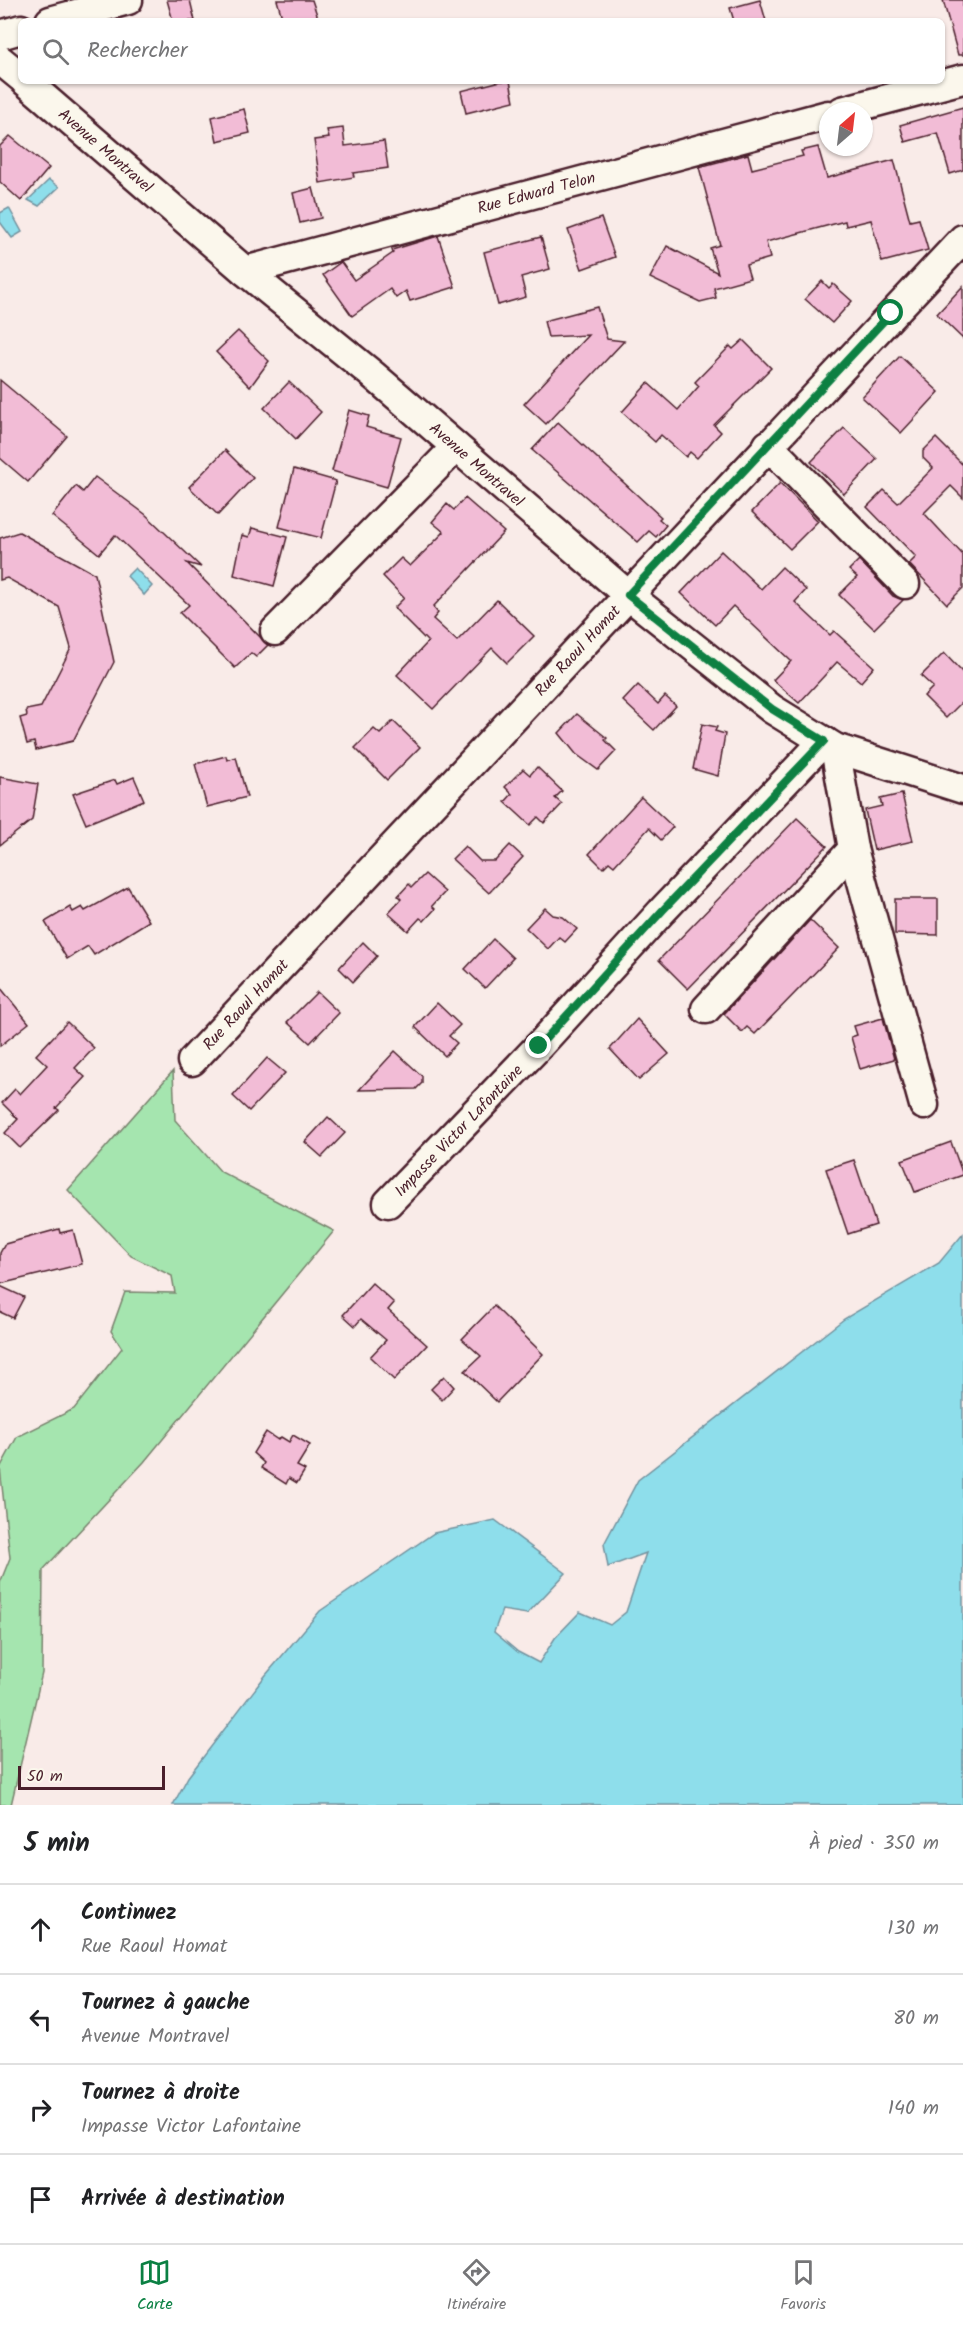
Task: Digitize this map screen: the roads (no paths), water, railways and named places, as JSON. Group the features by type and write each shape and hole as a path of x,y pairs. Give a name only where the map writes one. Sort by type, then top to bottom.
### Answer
{"street":[{"path":"61,18 128,0"},
{"path":"0,34 18,30"},
{"path":"0,60 18,75"},
{"path":"945,84 963,79"},
{"name":"Avenue Montravel","path":"28,84 628,595 772,709 830,745 963,789"},
{"path":"873,103 944,84"},
{"name":"Rue Edward Telon","path":"245,270 819,117"},
{"name":"Rue Raoul Homat","path":"192,1060 963,239"},
{"path":"768,445 905,584"},
{"path":"275,631 456,447"},
{"path":"830,745 853,849 924,1105"},
{"name":"Impasse Victor Lafontaine","path":"388,1203 539,1046 662,911 830,745"},
{"path":"705,1009 853,849"}],"water":[{"path":"49,180 59,187 39,206 28,200"},
{"path":"9,208 22,232 12,238 0,222 0,213"},
{"path":"135,568 152,586 144,595 127,576"},
{"path":"963,1234 963,1805 173,1805 188,1777 265,1676 320,1611 434,1533 495,1520 566,1573 527,1614 502,1610 494,1632 518,1652 539,1663 555,1638 580,1612 610,1625 626,1612 646,1553 608,1567 604,1544 638,1480 844,1319 939,1263"}]}
